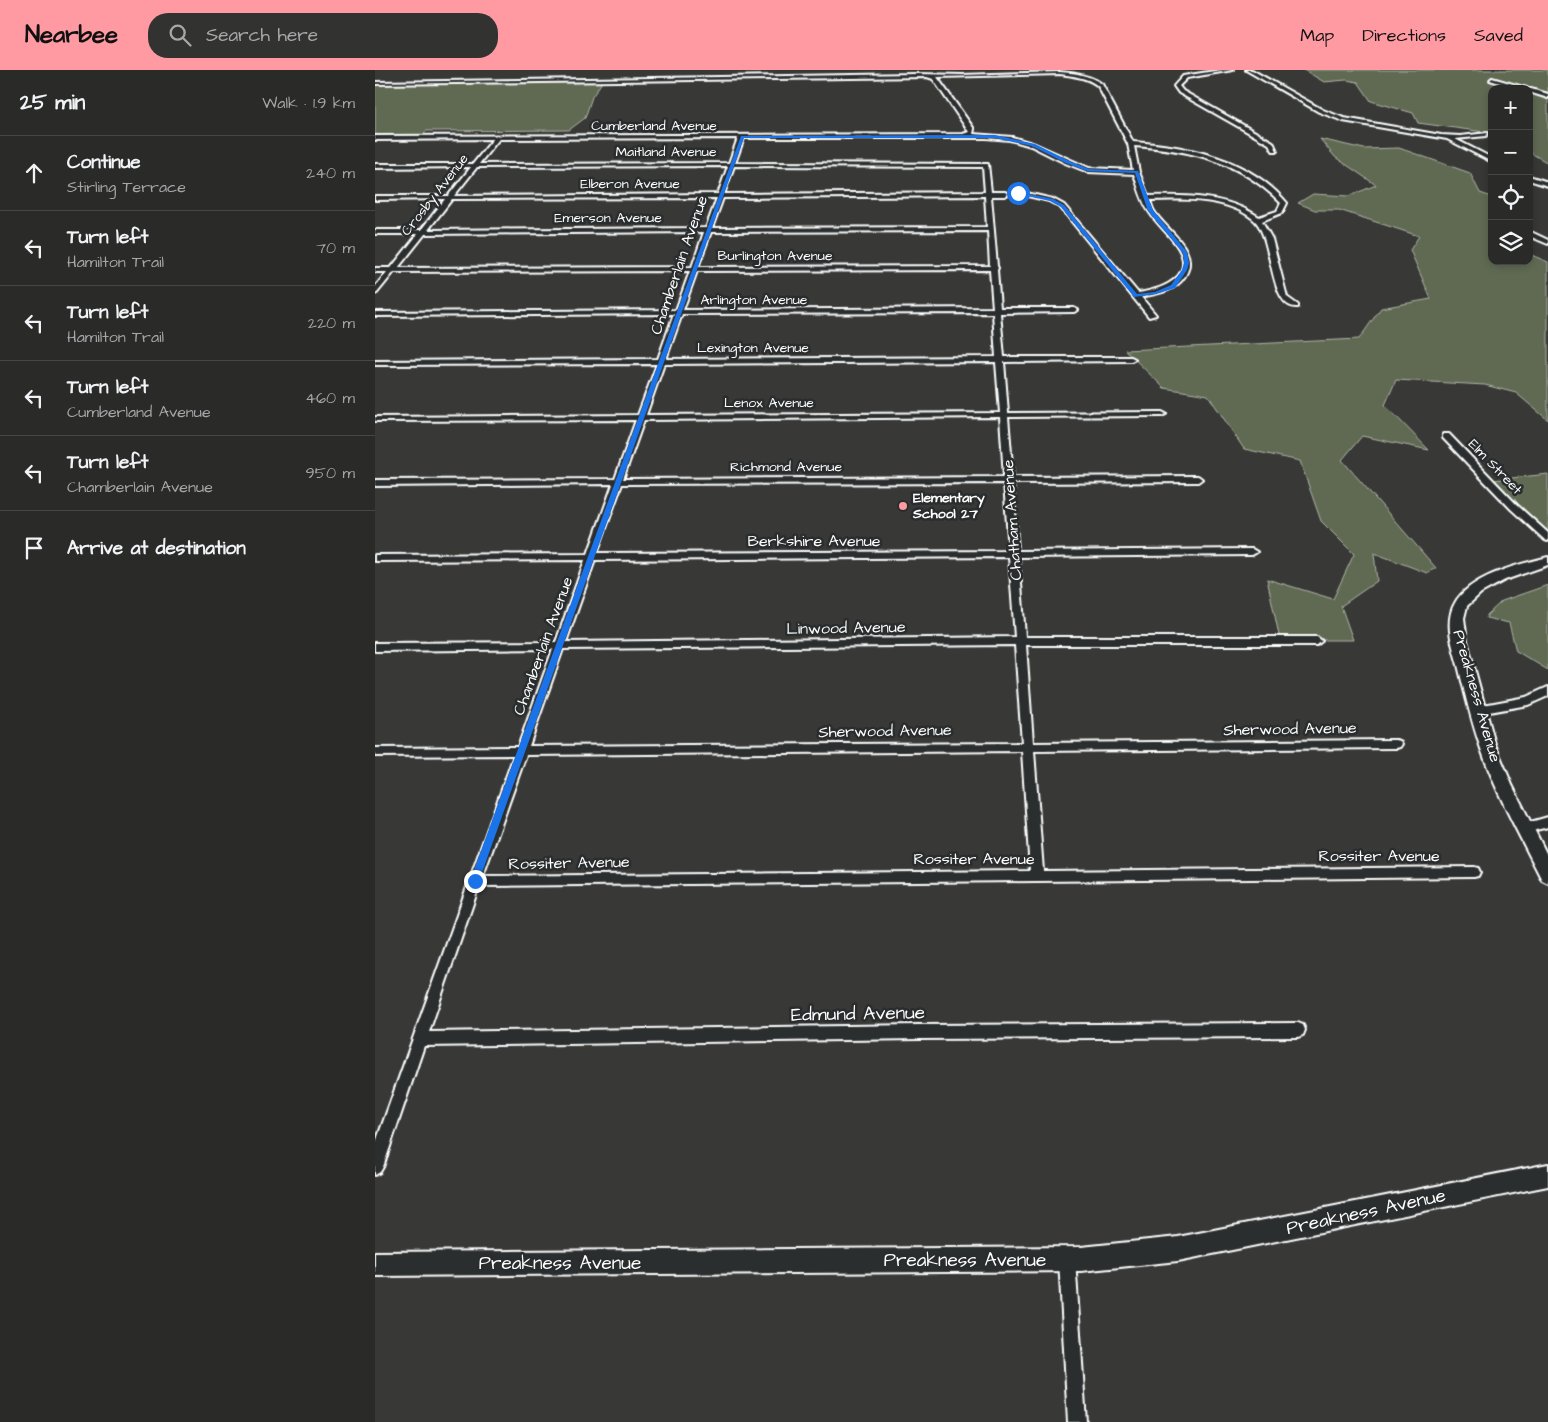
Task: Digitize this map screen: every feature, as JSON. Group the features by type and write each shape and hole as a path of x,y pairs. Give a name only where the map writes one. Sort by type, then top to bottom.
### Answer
{"main road":[{"name":"Preakness Avenue","path":"1548,561 1481,587 1465,598 1461,605 1456,626 1492,756 1524,828 1548,875"},
{"name":"Preakness Avenue","path":"375,1264 1067,1259 1178,1249 1548,1175"}],"street":[{"path":"718,78 719,70"},
{"path":"1231,70 1185,78 1176,86 1177,89 1271,143 1275,150"},
{"path":"1249,70 1328,114 1357,122 1441,137 1459,138 1486,134"},
{"path":"375,83 1060,73 1095,81 1131,144 1136,172 1154,216 1183,248 1187,263 1180,279 1173,286 1156,293 1135,296"},
{"path":"927,75 935,78 971,129 971,133 965,136"},
{"path":"1492,79 1512,85"},
{"path":"1533,91 1548,96"},
{"name":"Chamberlain Avenue","path":"375,1167 521,750 742,136"},
{"name":"Cumberland Avenue","path":"375,138 995,136 1019,140 1089,170 1136,172"},
{"path":"1441,137 1488,158"},
{"name":"Crosby Avenue","path":"375,292 497,138"},
{"path":"1131,144 1159,145 1187,150 1222,161 1253,176 1284,202 1280,212 1258,220"},
{"name":"Maitland Avenue","path":"375,166 986,165"},
{"name":"Chatham Avenue","path":"986,165 995,268 1037,875"},
{"path":"1533,179 1548,184"},
{"path":"1018,193 1051,200 1063,206 1152,315"},
{"name":"Elberon Avenue","path":"375,198 1005,194"},
{"path":"1146,198 1181,197 1212,201 1236,208 1258,220 1266,230 1283,298 1296,306"},
{"name":"Emerson Avenue","path":"375,232 992,229"},
{"path":"1533,235 1548,242"},
{"name":"Burlington Avenue","path":"375,270 995,268"},
{"name":"Arlington Avenue","path":"375,314 1074,310"},
{"name":"Lexington Avenue","path":"375,363 1131,359"},
{"name":"Lenox Avenue","path":"375,419 1162,414"},
{"name":"Elm Street","path":"1445,436 1548,538"},
{"name":"Richmond Avenue","path":"375,483 1198,479"},
{"name":"Berkshire Avenue","path":"375,558 1252,552"},
{"name":"Linwood Avenue","path":"375,647 1021,641 1317,641"},
{"path":"1478,710 1528,701 1548,691"},
{"name":"Sherwood Avenue","path":"375,752 1396,744"},
{"path":"1524,828 1548,822"},
{"name":"Rossiter Avenue","path":"475,881 1473,872"},
{"name":"Edmund Avenue","path":"419,1039 929,1032 1298,1030"},
{"path":"1067,1259 1077,1422"}],"green space":[{"path":"1304,70 1548,70 1548,163 1533,154 1533,85 1488,85 1488,132 1418,123 1413,113 1371,101 1358,82 1346,80 1324,82"},
{"path":"602,82 592,97 585,118 569,130 426,131 420,138 375,138 375,84"},
{"path":"1320,139 1364,149 1399,148 1470,173 1480,193 1488,196 1488,265 1533,265 1533,256 1548,262 1548,420 1516,393 1485,385 1396,380 1385,405 1429,450 1362,436 1342,460 1436,568 1427,573 1374,553 1377,581 1341,606 1353,640 1280,640 1267,579 1333,599 1354,554 1321,521 1300,461 1244,449 1208,395 1164,388 1125,350 1359,339 1381,308 1431,299 1410,250 1419,236 1339,210 1315,210 1298,203 1313,194 1349,196 1376,185 1335,157"},
{"path":"1548,474 1548,540 1484,481"},
{"path":"1548,585 1548,670 1516,651 1509,623 1486,618 1502,601"}],"place":[{"name":"Elementary School 27","path":"903,506"}],"route":[{"path":"475,881 742,136 995,136 1011,138 1033,145 1081,168 1107,172 1136,172 1154,216 1179,243 1185,253 1187,263 1180,279 1173,286 1163,291 1135,296 1063,206 1051,200 1018,193"}]}
